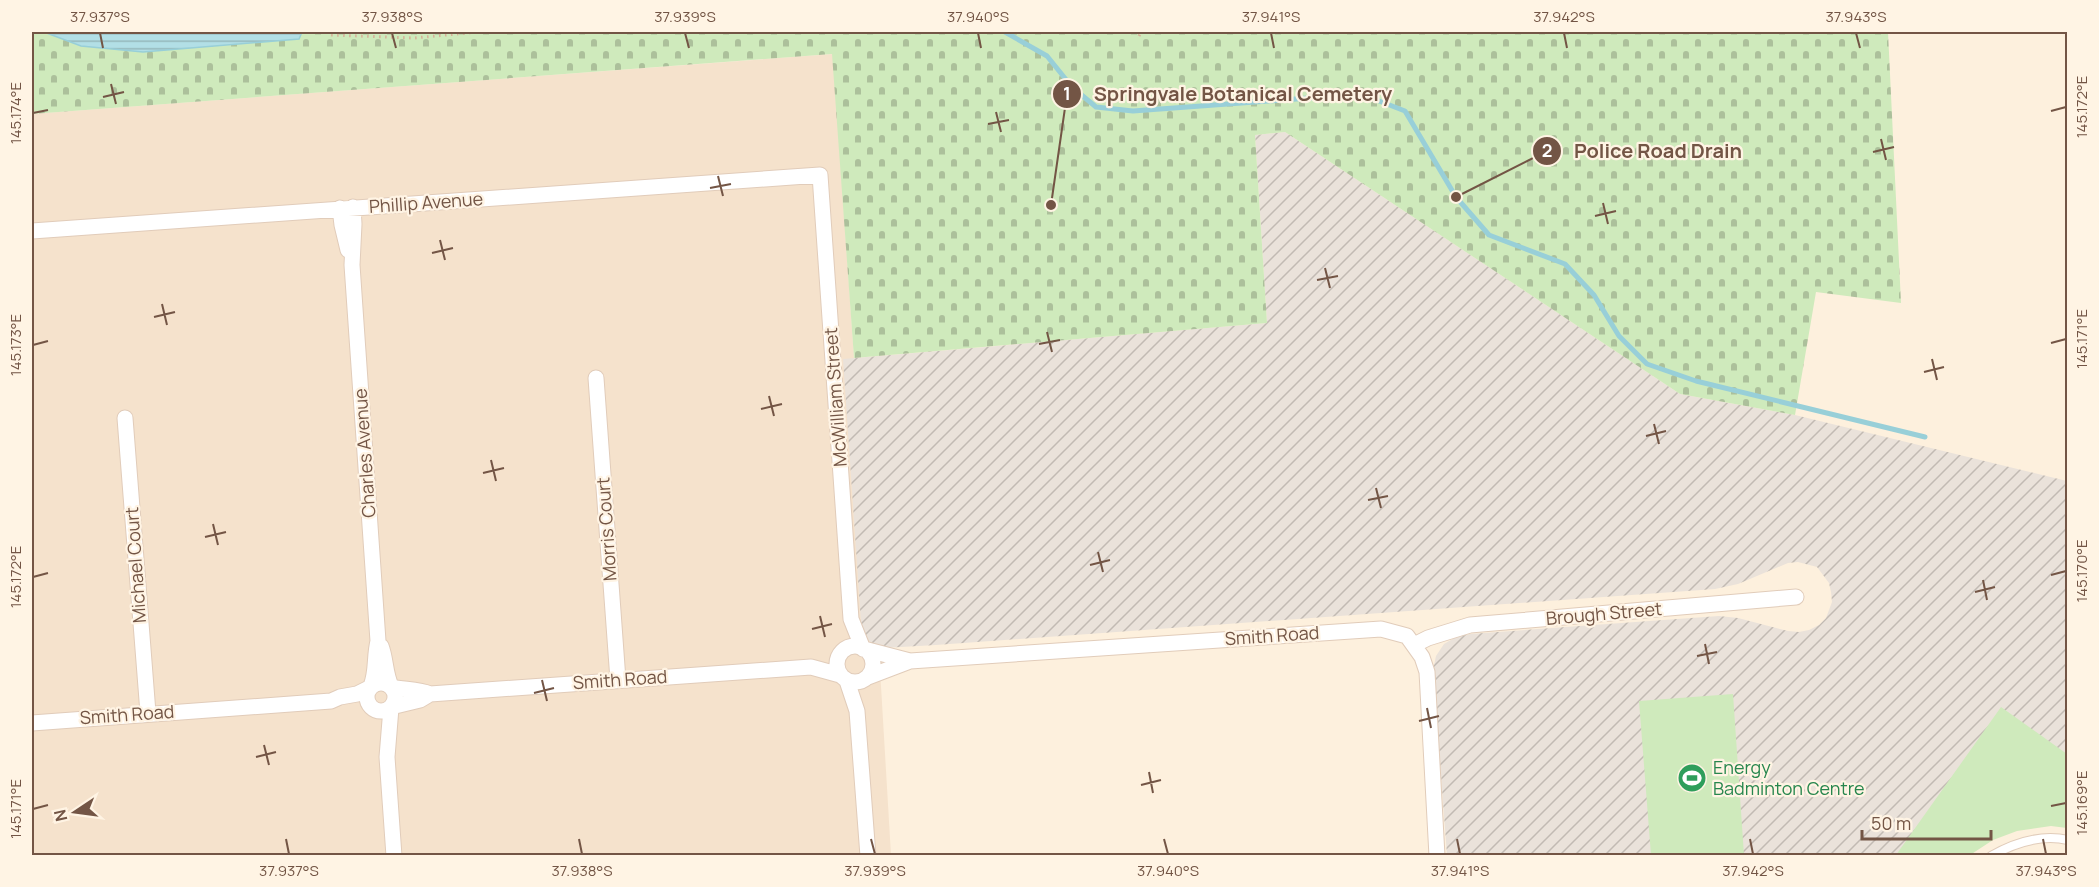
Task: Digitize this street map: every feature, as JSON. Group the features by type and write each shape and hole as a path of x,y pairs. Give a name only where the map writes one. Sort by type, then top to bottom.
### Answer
{"street":[{"name":"Phillip Avenue","path":"32,231 820,175"},
{"name":"McWilliam Street","path":"820,175 851,619 864,649"},
{"name":"Charles Avenue","path":"347,208 354,224 352,265 378,640 374,655 375,676 371,687"},
{"name":"Morris Court","path":"596,378 618,680"},
{"name":"Michael Court","path":"125,417 148,713"},
{"name":"Brough Street","path":"1414,645 1428,638 1470,626 1796,597"},
{"name":"McWilliam Street","path":"841,652 851,619"},
{"name":"Smith Road","path":"867,678 910,661 1381,629 1407,636 1414,645"},
{"name":"Charles Avenue","path":"378,640 384,654 386,676 391,686"},
{"path":"1414,645 1422,657 1427,672 1437,855"},
{"path":"858,711 873,663 869,653 854,646 841,652 837,665 858,711 868,855"},
{"name":"Smith Road","path":"864,649 910,661"},
{"name":"Smith Road","path":"811,667 841,652"},
{"name":"Smith Road","path":"391,686 407,691 420,690 430,694 811,667 844,678"},
{"path":"844,678 857,682 867,678"},
{"path":"387,757 380,740 378,720 367,699 371,687 383,682 391,686 395,695 391,707 387,757 394,855"},
{"name":"Smith Road","path":"32,723 331,701 340,696 357,694 371,687"},
{"name":"Smith Road","path":"391,707 420,700 430,694"},
{"name":"Smith Road","path":"331,701 341,706 358,705 374,709"},
{"path":"374,709 383,711 391,707"}],"lane":[{"path":"1991,855 2018,843 2036,839 2067,840"}],"path":[{"path":"326,32 331,35 414,38 478,32"}],"shaded area":[{"path":"833,54 854,358 881,686 891,855 32,856 32,114"},
{"path":"1285,132 1680,394 1795,415 2067,481 2067,761 1897,855 1447,855 1433,670 1436,656 1444,644 1456,637 1470,634 1719,616 1738,618 1788,631 1809,630 1826,618 1832,602 1831,592 1829,583 1817,567 1798,562 1788,563 1738,584 1715,589 936,645 883,648 870,642 863,632 861,623 843,359 1267,323 1255,135"}],"green space":[{"path":"32,32 1888,32 1901,303 1816,292 1795,415 1680,394 1285,132 1255,135 1267,323 854,358 832,54 32,114"},
{"name":"Energy Badminton Centre","path":"1733,694 1744,855 1651,855 1639,701"},
{"path":"2001,707 2067,754 2067,828 2051,826 2017,831 1993,840 1970,855 1896,855"}],"water":[{"path":"44,32 302,32 299,39 143,52 81,46"}],"waterway":[{"path":"1005,32 1047,56 1072,87 1096,107 1133,111 1336,96 1374,99 1405,111 1456,197 1489,235 1565,264 1594,295 1619,336 1647,364 1696,381 1925,437"}],"place":[{"name":"Police Road Drain","path":"1456,197"},
{"name":"Springvale Botanical Cemetery","path":"1051,205"},
{"name":"Energy Badminton Centre","path":"1692,778"}]}
